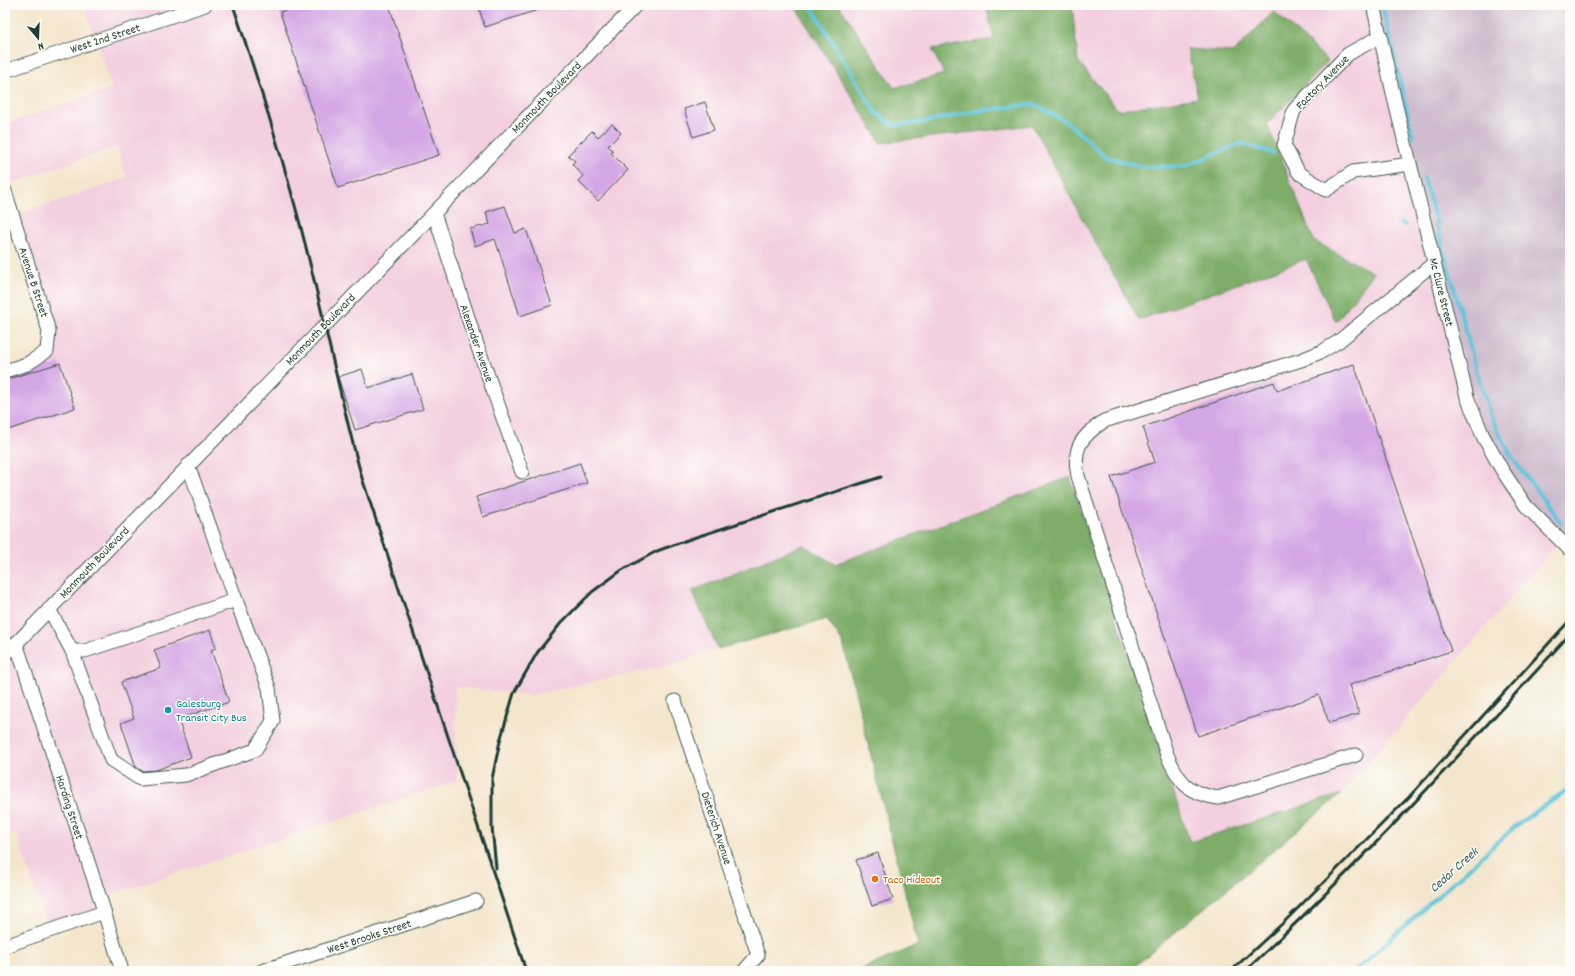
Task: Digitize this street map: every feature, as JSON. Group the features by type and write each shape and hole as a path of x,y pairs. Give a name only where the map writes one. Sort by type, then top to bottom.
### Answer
{"street":[{"name":"West 2nd Street","path":"5,71 205,5"},
{"name":"Monmouth Boulevard","path":"5,655 636,5"},
{"name":"Mc Clure Street","path":"1373,5 1467,397 1483,436 1502,470 1526,506 1570,550"},
{"name":"Factory Avenue","path":"1381,36 1348,54 1294,110 1284,145 1299,173 1326,190 1353,172 1410,164"},
{"name":"Avenue B Street","path":"5,191 49,331 46,351 27,364 5,371"},
{"name":"Alexander Avenue","path":"434,213 475,339 522,472"},
{"path":"1356,755 1218,798 1204,796 1191,790 1182,783 1167,755 1078,476 1076,454 1080,443 1089,431 1104,421 1301,360 1323,351 1339,341 1434,263"},
{"path":"49,609 72,651 111,760 140,778 186,775 255,750 273,721 269,688 188,465"},
{"path":"72,651 85,651 236,600"},
{"name":"Harding Street","path":"16,643 122,971"},
{"name":"Dieterich Avenue","path":"675,701 758,955 744,971"},
{"name":"West Brooks Street","path":"262,971 476,901"},
{"path":"5,946 104,912"}],"shaded area":[{"path":"84,5 1373,5 1560,541 1341,794 1190,842 1070,477 835,564 718,649 662,667 532,695 455,687 457,781 100,898 104,912 48,931 16,832 5,836 5,371 46,351 49,331 13,216 127,178 117,147 5,185 5,124 112,88"},
{"path":"1373,5 1570,5 1570,531 1560,541 1526,506 1483,436"}],"green space":[{"path":"794,5 839,5 894,88 944,74 932,49 994,39 986,5 1072,5 1078,61 1118,110 1198,98 1187,49 1234,52 1274,11 1328,61 1267,124 1314,241 1374,273 1336,322 1306,259 1139,320 1080,215 1032,125 881,143"},
{"path":"1070,477 1190,842 1341,794 1129,971 857,971 918,945 843,643 827,619 718,649 692,591 803,545 835,564"}],"building":[{"path":"302,5 389,5 439,155 338,188 280,12"},
{"path":"478,5 546,5 547,7 485,27"},
{"path":"705,102 714,130 693,137 684,109"},
{"path":"612,124 621,133 608,146 613,151 611,153 628,170 598,201 578,181 583,176 572,164 575,161 568,155 592,131 598,137"},
{"path":"505,206 515,233 526,229 552,305 520,316 495,239 475,246 470,229 490,224 486,212"},
{"path":"60,363 75,408 5,431 5,380"},
{"path":"1354,364 1451,651 1349,685 1359,714 1329,723 1319,695 1198,736 1111,477 1155,462 1143,427 1274,382 1277,391"},
{"path":"362,369 368,388 412,374 423,409 355,430 338,377"},
{"path":"580,463 587,483 483,517 476,497"},
{"name":"Galesburg Transit City Bus","path":"210,630 216,648 211,650 229,702 178,719 191,757 156,770 142,771 136,767 121,723 134,718 121,682 161,668 154,650"},
{"name":"Taco Hideout","path":"878,853 893,899 872,906 856,860"}],"waterway":[{"path":"810,5 876,113 894,125 919,123 977,111 1034,104 1068,123 1106,157 1144,167 1186,166 1241,143 1273,153"},
{"path":"1382,5 1413,137"},
{"path":"1424,178 1478,376 1491,417 1511,456 1561,523"},
{"path":"1399,223 1405,225"},
{"name":"Cedar Creek","path":"1355,971 1519,823 1570,789"}],"railway":[{"path":"233,5 297,213 362,478 526,971"},
{"path":"496,868 492,827 492,779 500,741 514,693 537,653 561,623 592,592 622,570 657,551 881,477"},
{"path":"1231,971 1283,923 1409,797 1570,620"},
{"path":"1245,971 1288,931 1371,848 1570,634"}],"place":[{"name":"Galesburg Transit City Bus","path":"168,710"},
{"name":"Taco Hideout","path":"875,879"}]}
